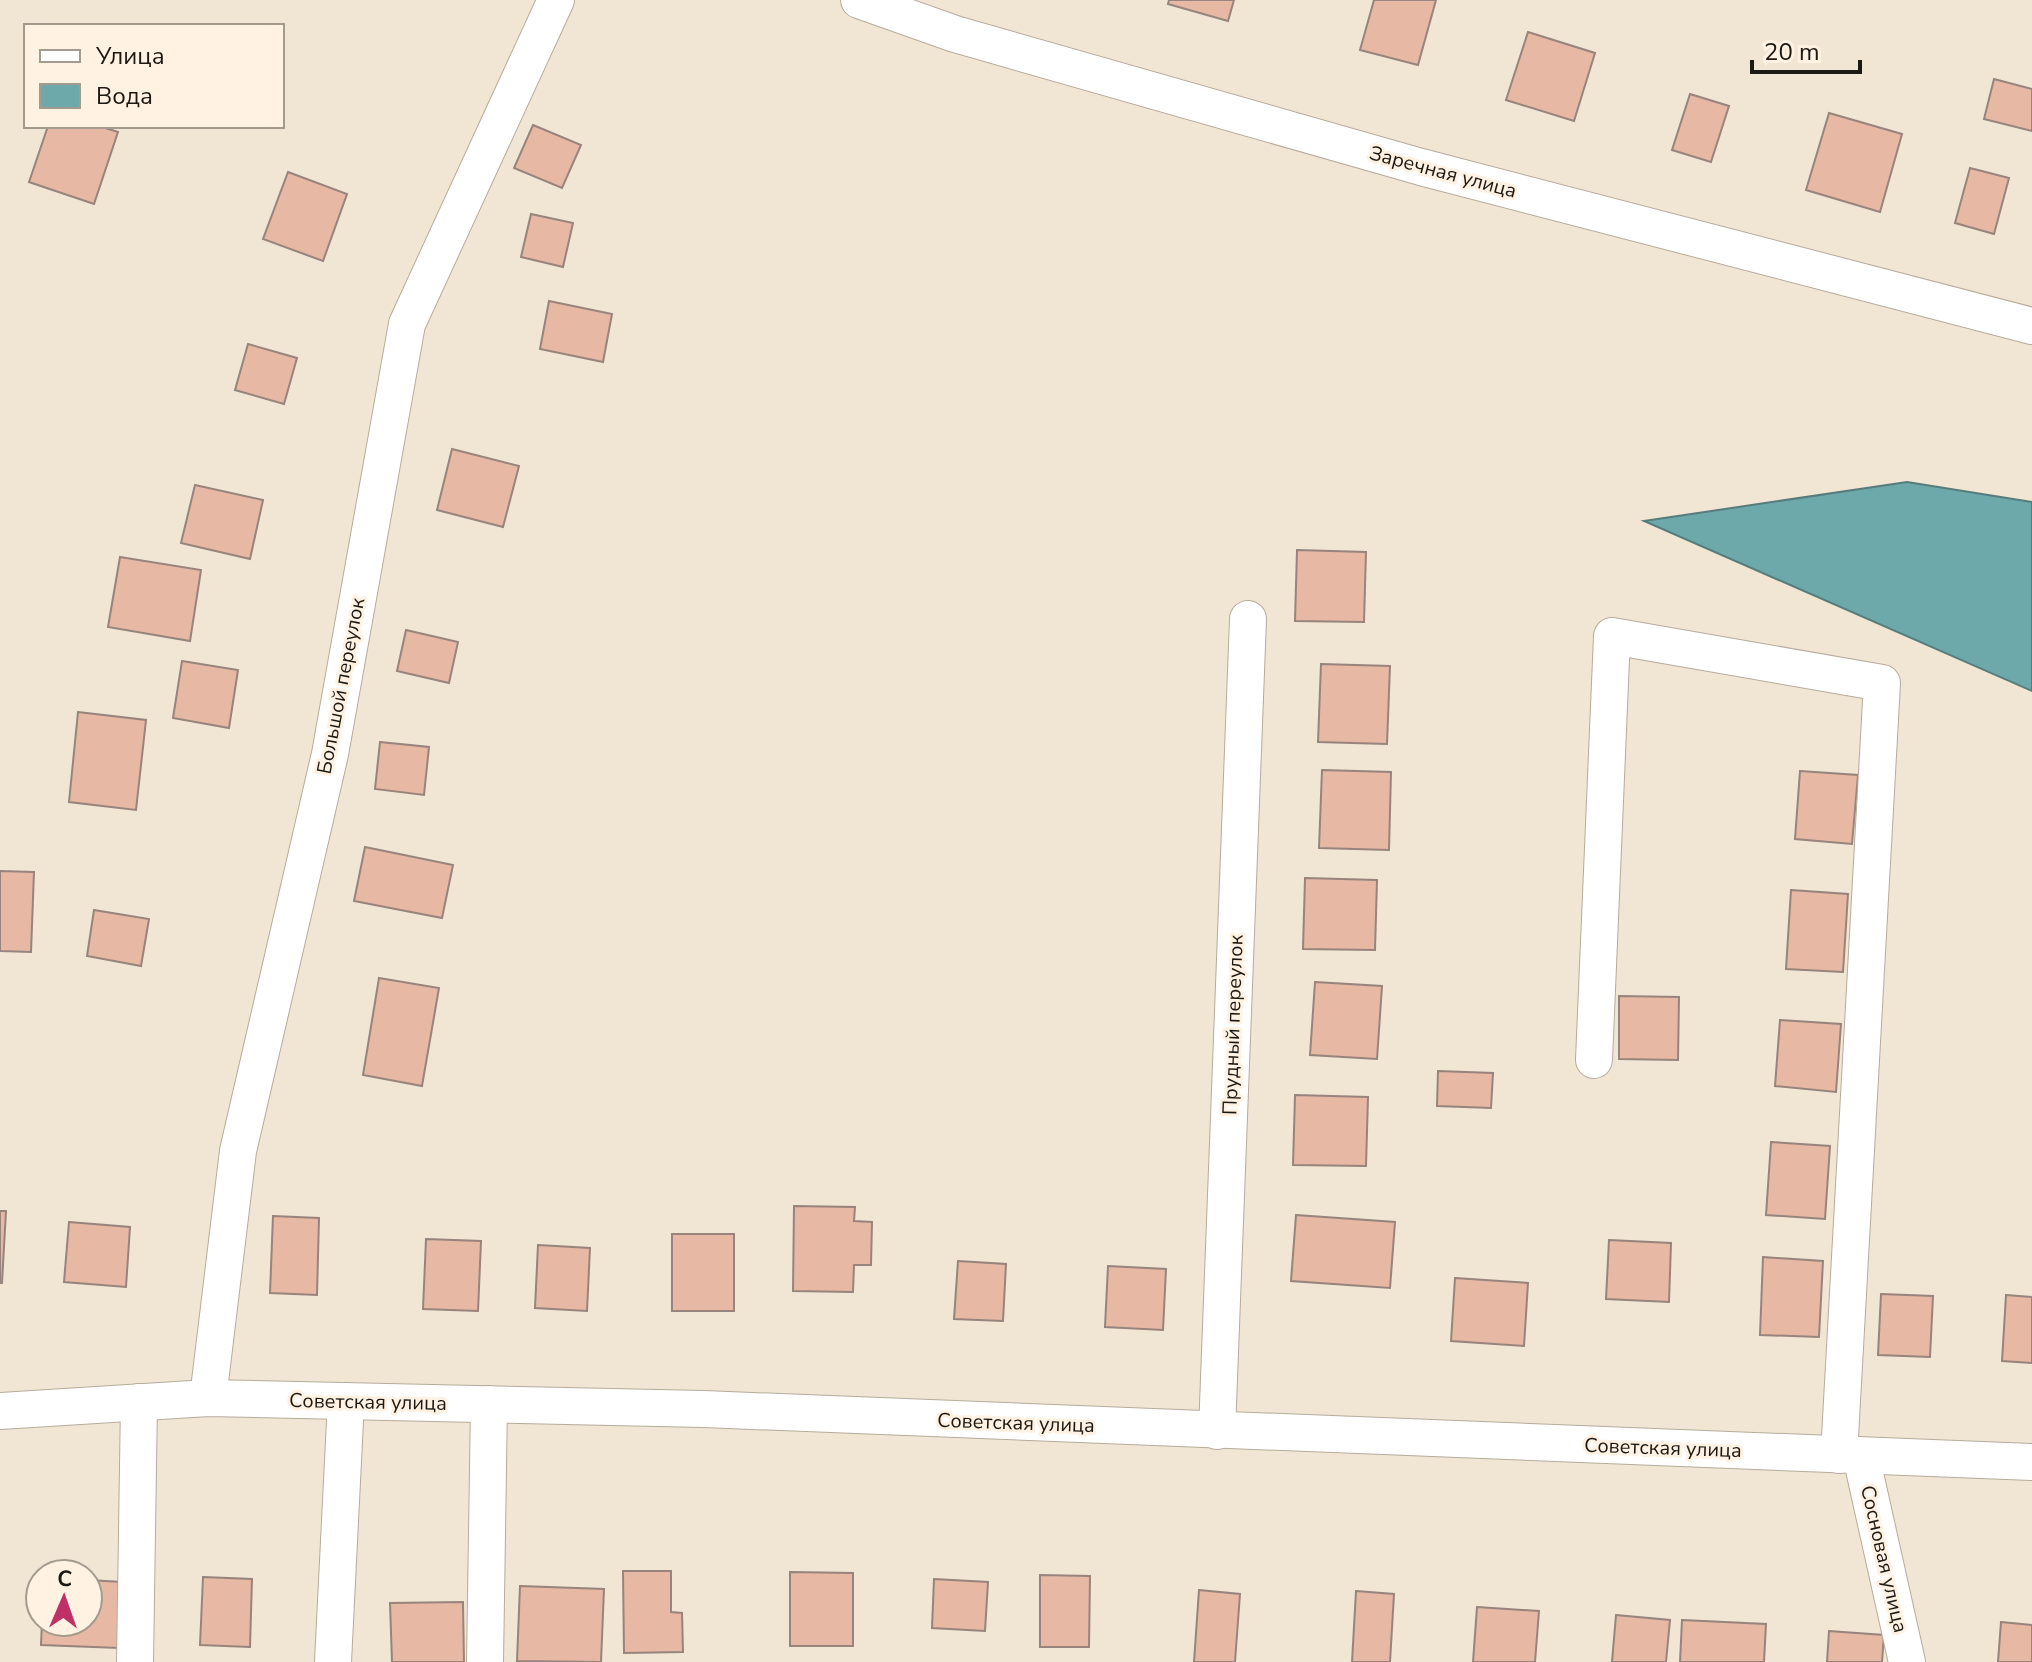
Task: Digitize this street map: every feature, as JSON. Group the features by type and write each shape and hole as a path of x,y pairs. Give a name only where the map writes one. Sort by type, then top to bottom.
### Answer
{"street":[{"name":"Большой переулок","path":"208,1398 238,1151 330,754 407,324 556,0"},
{"name":"Заречная улица","path":"859,0 955,34 1406,163 2031,323"},
{"name":"Прудный переулок","path":"1217,1431 1248,619"},
{"name":"Сосновая улица","path":"1594,1060 1612,636 1882,683 1850,1455 1907,1662"},
{"name":"Советская улица","path":"0,1411 208,1398 704,1409 2032,1462"},
{"path":"333,1662 346,1401"},
{"path":"135,1662 139,1402"},
{"path":"485,1662 489,1404"}],"water":[{"path":"1907,482 2032,502 2032,691 1644,521"}],"building":[{"path":"1169,0 1234,0 1228,21 1168,4"},
{"path":"1374,0 1436,0 1418,65 1360,50"},
{"path":"1528,32 1595,53 1574,121 1506,100"},
{"path":"1994,79 2032,89 2032,131 1984,119"},
{"path":"1690,94 1729,106 1711,162 1672,150"},
{"path":"1829,113 1902,134 1880,212 1806,190"},
{"path":"533,125 581,145 562,188 514,168"},
{"path":"47,128 105,128 118,132 94,204 29,182"},
{"path":"1970,168 2009,178 1994,234 1955,223"},
{"path":"288,172 347,194 323,261 263,239"},
{"path":"531,214 573,223 563,267 521,257"},
{"path":"549,301 612,314 603,362 540,349"},
{"path":"248,344 297,358 284,404 235,390"},
{"path":"452,449 519,466 503,527 437,510"},
{"path":"195,485 263,500 250,559 181,543"},
{"path":"1297,550 1366,552 1364,622 1295,621"},
{"path":"120,557 201,570 190,641 108,627"},
{"path":"406,630 458,642 449,683 397,671"},
{"path":"182,661 238,670 229,728 173,718"},
{"path":"1321,664 1390,666 1387,744 1318,742"},
{"path":"78,712 146,720 136,810 69,802"},
{"path":"380,742 429,747 424,795 375,789"},
{"path":"1322,770 1391,772 1389,850 1319,848"},
{"path":"1800,771 1858,775 1852,844 1795,839"},
{"path":"365,847 453,865 442,918 354,901"},
{"path":"0,871 34,872 31,952 0,951"},
{"path":"1305,878 1377,880 1375,950 1303,949"},
{"path":"1791,890 1848,894 1843,972 1786,969"},
{"path":"94,910 149,919 141,966 87,956"},
{"path":"379,978 439,988 422,1086 363,1075"},
{"path":"1315,982 1382,986 1377,1059 1310,1055"},
{"path":"1619,996 1679,997 1678,1060 1619,1059"},
{"path":"1780,1020 1841,1024 1836,1092 1775,1086"},
{"path":"1438,1071 1493,1073 1491,1108 1437,1106"},
{"path":"1295,1095 1368,1097 1366,1166 1293,1165"},
{"path":"1771,1142 1830,1146 1825,1219 1766,1215"},
{"path":"794,1206 855,1207 854,1221 872,1222 871,1265 854,1265 853,1292 793,1291"},
{"path":"0,1211 6,1211 2,1283 0,1283"},
{"path":"1296,1215 1395,1222 1390,1288 1291,1281"},
{"path":"273,1216 319,1218 317,1295 270,1293"},
{"path":"69,1222 130,1227 126,1287 64,1282"},
{"path":"672,1234 734,1234 734,1311 672,1311"},
{"path":"426,1239 481,1241 478,1311 423,1309"},
{"path":"1609,1240 1671,1243 1669,1302 1606,1299"},
{"path":"538,1245 590,1248 587,1311 535,1308"},
{"path":"1763,1257 1823,1261 1819,1337 1760,1335"},
{"path":"958,1261 1006,1264 1003,1321 954,1319"},
{"path":"1108,1266 1166,1269 1163,1330 1105,1327"},
{"path":"1455,1278 1528,1283 1524,1346 1451,1341"},
{"path":"1881,1294 1933,1296 1930,1357 1878,1355"},
{"path":"2006,1295 2032,1297 2032,1363 2002,1361"},
{"path":"623,1571 671,1571 671,1612 682,1613 683,1652 624,1653"},
{"path":"790,1572 853,1573 853,1646 790,1646"},
{"path":"1040,1575 1090,1576 1089,1647 1040,1647"},
{"path":"203,1577 252,1579 250,1647 200,1645"},
{"path":"934,1579 988,1582 985,1631 932,1628"},
{"path":"104,1581 122,1582 119,1648 41,1645 41,1638 104,1638"},
{"path":"520,1586 604,1589 601,1662 517,1661"},
{"path":"1199,1590 1240,1594 1235,1662 1194,1662"},
{"path":"1356,1591 1394,1594 1390,1662 1352,1662"},
{"path":"463,1602 464,1662 392,1662 390,1603"},
{"path":"1477,1607 1539,1611 1535,1662 1473,1662"},
{"path":"1616,1615 1670,1620 1666,1662 1612,1662"},
{"path":"1682,1620 1766,1624 1764,1662 1680,1662"},
{"path":"2001,1622 2032,1625 2032,1662 1998,1662"},
{"path":"1829,1631 1884,1635 1882,1662 1827,1662"}]}
